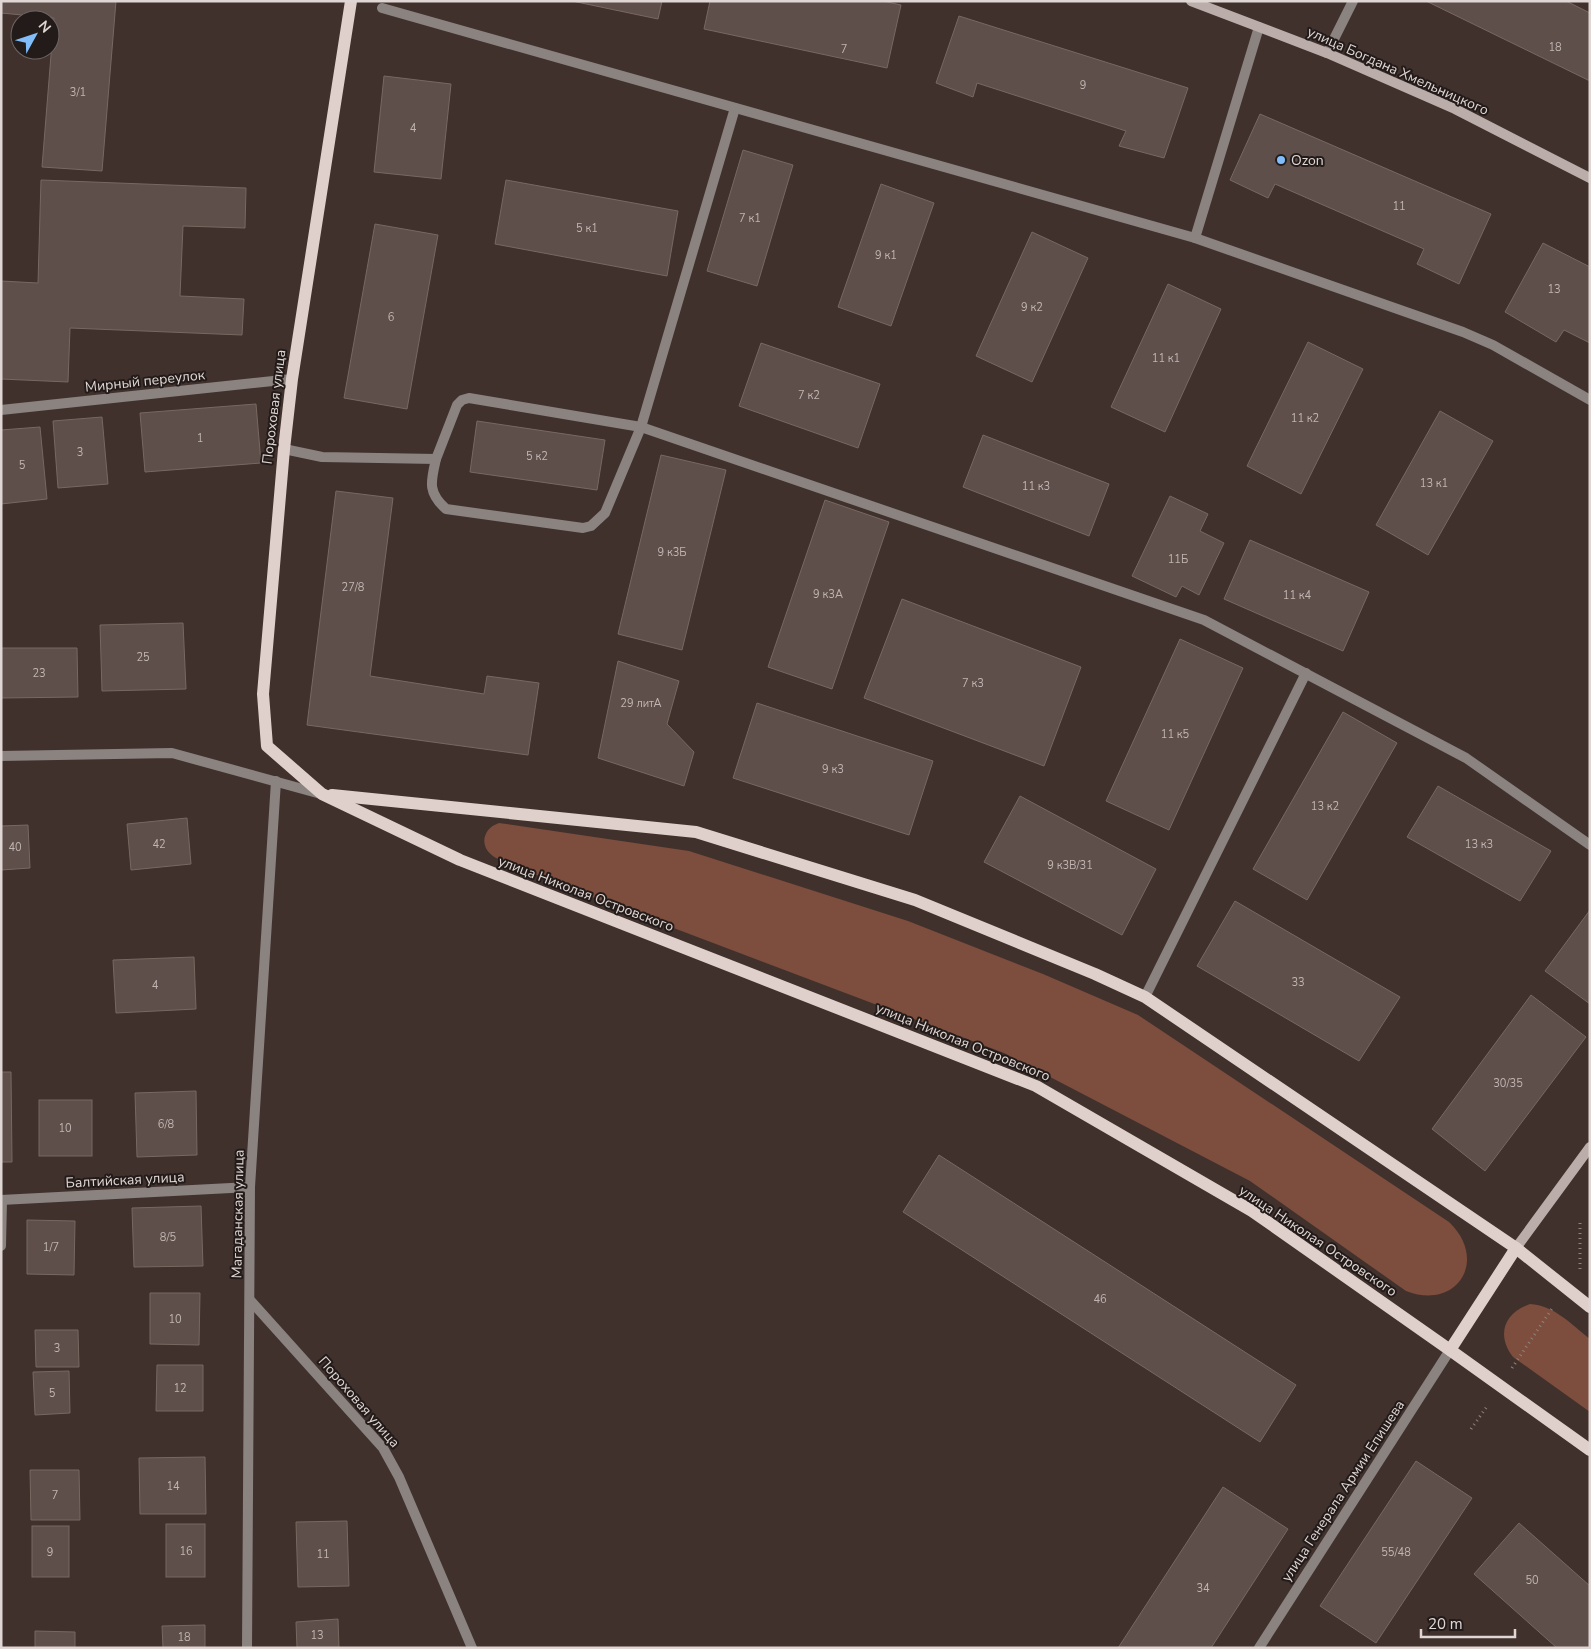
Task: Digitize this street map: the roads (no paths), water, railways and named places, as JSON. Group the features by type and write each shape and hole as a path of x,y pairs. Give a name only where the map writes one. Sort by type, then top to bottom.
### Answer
{"main road":[{"name":"Пороховая улица","path":"322,794 267,746 263,694 284,449 292,379 351,1"},
{"name":"улица Богдана Хмельницкого","path":"1191,1 1327,53 1455,109 1590,178"},
{"name":"улица Николая Островского","path":"322,794 696,832 915,900 1095,974 1145,997 1516,1248 1590,1307"},
{"name":"улица Николая Островского","path":"322,794 460,860 1036,1086 1252,1212 1590,1450"},
{"path":"1450,1350 1516,1248 1590,1147"}],"street":[{"path":"1327,53 1353,1"},
{"path":"382,8 1195,238 1463,332 1493,345 1590,400"},
{"path":"1195,238 1259,26"},
{"path":"734,108 641,427 605,513 590,526 583,528 446,509 435,497 430,483 436,459 457,405 462,400 469,398 641,427 1204,620 1466,758 1590,844"},
{"name":"Мирный переулок","path":"1,410 292,379"},
{"path":"284,449 322,457 436,459"},
{"path":"1145,997 1306,673"},
{"name":"улица Николая Островского","path":"1,756 172,753 322,794"},
{"name":"Магаданская улица","path":"247,1648 250,1187 276,781"},
{"name":"Балтийская улица","path":"2,1200 250,1187"},
{"path":"1,1246 2,1200"},
{"name":"Пороховая улица","path":"250,1300 383,1448 399,1477 472,1648"},
{"name":"улица Генерала Армии Епишева","path":"1259,1648 1450,1350"}],"place":[{"name":"Ozon","path":"1281,160"}]}
